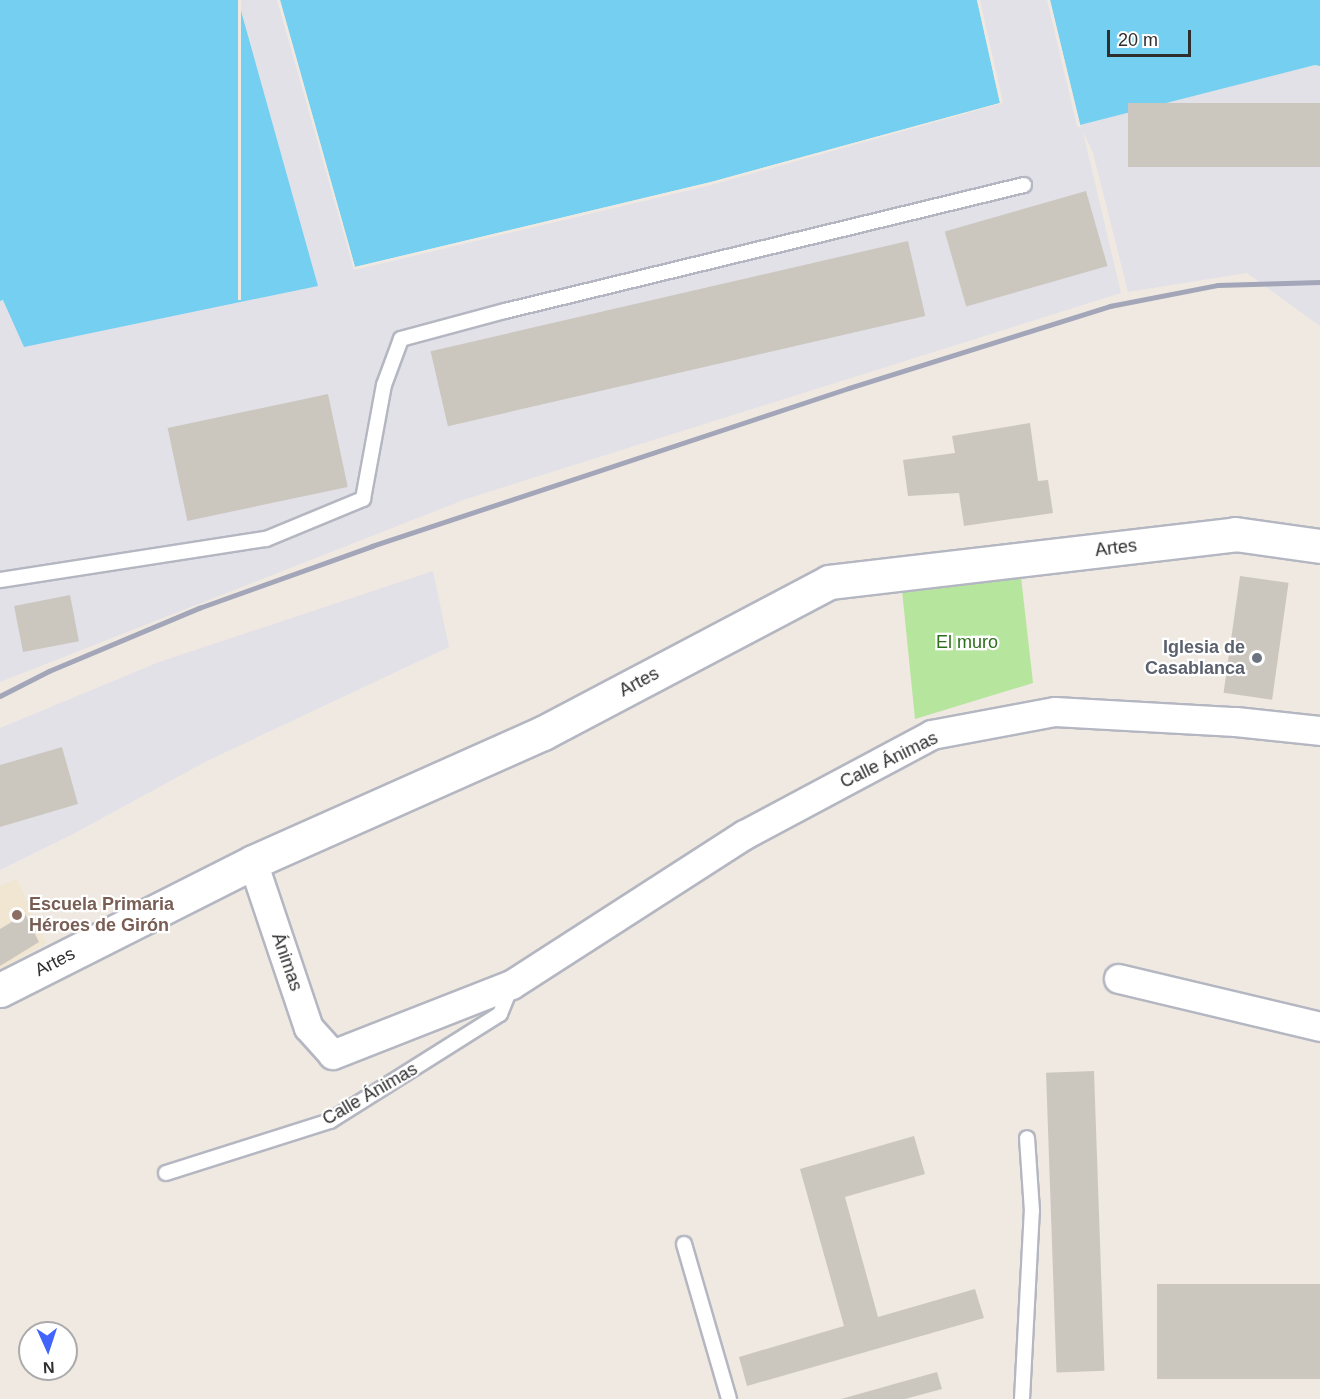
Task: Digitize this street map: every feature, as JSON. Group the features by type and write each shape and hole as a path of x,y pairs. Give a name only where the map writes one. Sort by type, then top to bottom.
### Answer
{"main road":[{"name":"Artes","path":"0,990 253,862 543,733 829,582 1235,534 1320,546"}],"street":[{"name":"Calle Ánimas","path":"333,1055 512,985 745,835 933,735 1055,712 1236,722 1320,731"},
{"name":"Ánimas","path":"253,862 309,1028 333,1055"},
{"path":"1119,979 1320,1027"}],"lane":[{"path":"0,580 266,539 363,499 384,385 401,339 505,311 1024,185"},
{"name":"Calle Ánimas","path":"166,1173 330,1121 500,1014 512,985"},
{"path":"1022,1399 1032,1211 1027,1138"},
{"path":"684,1244 729,1399"}],"shaded area":[{"path":"238,0 280,0 355,267 711,182 1000,103 977,0 1050,0 1080,125 1315,65 1320,66 1320,326 1247,273 1128,292 1093,153 1083,132 1121,293 466,499 0,682 0,301 318,286"},
{"path":"433,571 449,647 207,761 75,833 0,870 0,728 159,662"},
{"name":"Escuela Primaria Héroes de Girón","path":"17,879 46,943 0,970 0,886"}],"green space":[{"name":"El muro","path":"1021,577 1033,683 915,719 902,590"}],"water":[{"path":"0,0 238,0 318,286 24,347 3,300 0,301"},
{"path":"280,0 977,0 1000,103 711,182 355,267"},
{"path":"1050,0 1320,0 1320,66 1315,65 1080,125"}],"pier":[{"path":"238,0 241,0 241,300 238,300"},
{"path":"277,0 280,0 355,267 711,182 1000,103 977,0 980,0 1003,103 711,185 354,270"},
{"path":"1047,0 1050,0 1081,128 1077,126"}],"building":[{"path":"1128,103 1320,103 1320,167 1128,167"},
{"path":"1086,191 1107,266 966,306 945,232"},
{"path":"908,241 925,316 448,426 431,351"},
{"path":"328,394 348,487 187,521 168,428"},
{"path":"1030,423 1038,481 1048,480 1053,513 964,526 959,493 908,496 903,460 955,453 952,436"},
{"name":"Iglesia de Casablanca","path":"1240,576 1289,583 1272,700 1224,693"},
{"path":"70,595 79,641 23,652 14,606"},
{"path":"62,747 78,804 0,827 0,765"},
{"path":"25,914 39,942 0,966 0,929"},
{"path":"1094,1071 1104,1371 1056,1372 1046,1073"},
{"path":"914,1136 925,1174 845,1197 878,1317 975,1289 984,1318 747,1386 739,1357 844,1326 800,1169"},
{"path":"1157,1284 1320,1284 1320,1379 1157,1379"},
{"path":"937,1372 942,1389 905,1399 841,1399"}],"railway":[{"path":"0,696 49,671 199,608 372,546 849,388 1110,306 1218,285 1320,282"}],"place":[{"name":"Iglesia de Casablanca","path":"1257,658"},
{"name":"Escuela Primaria Héroes de Girón","path":"17,915"}]}
